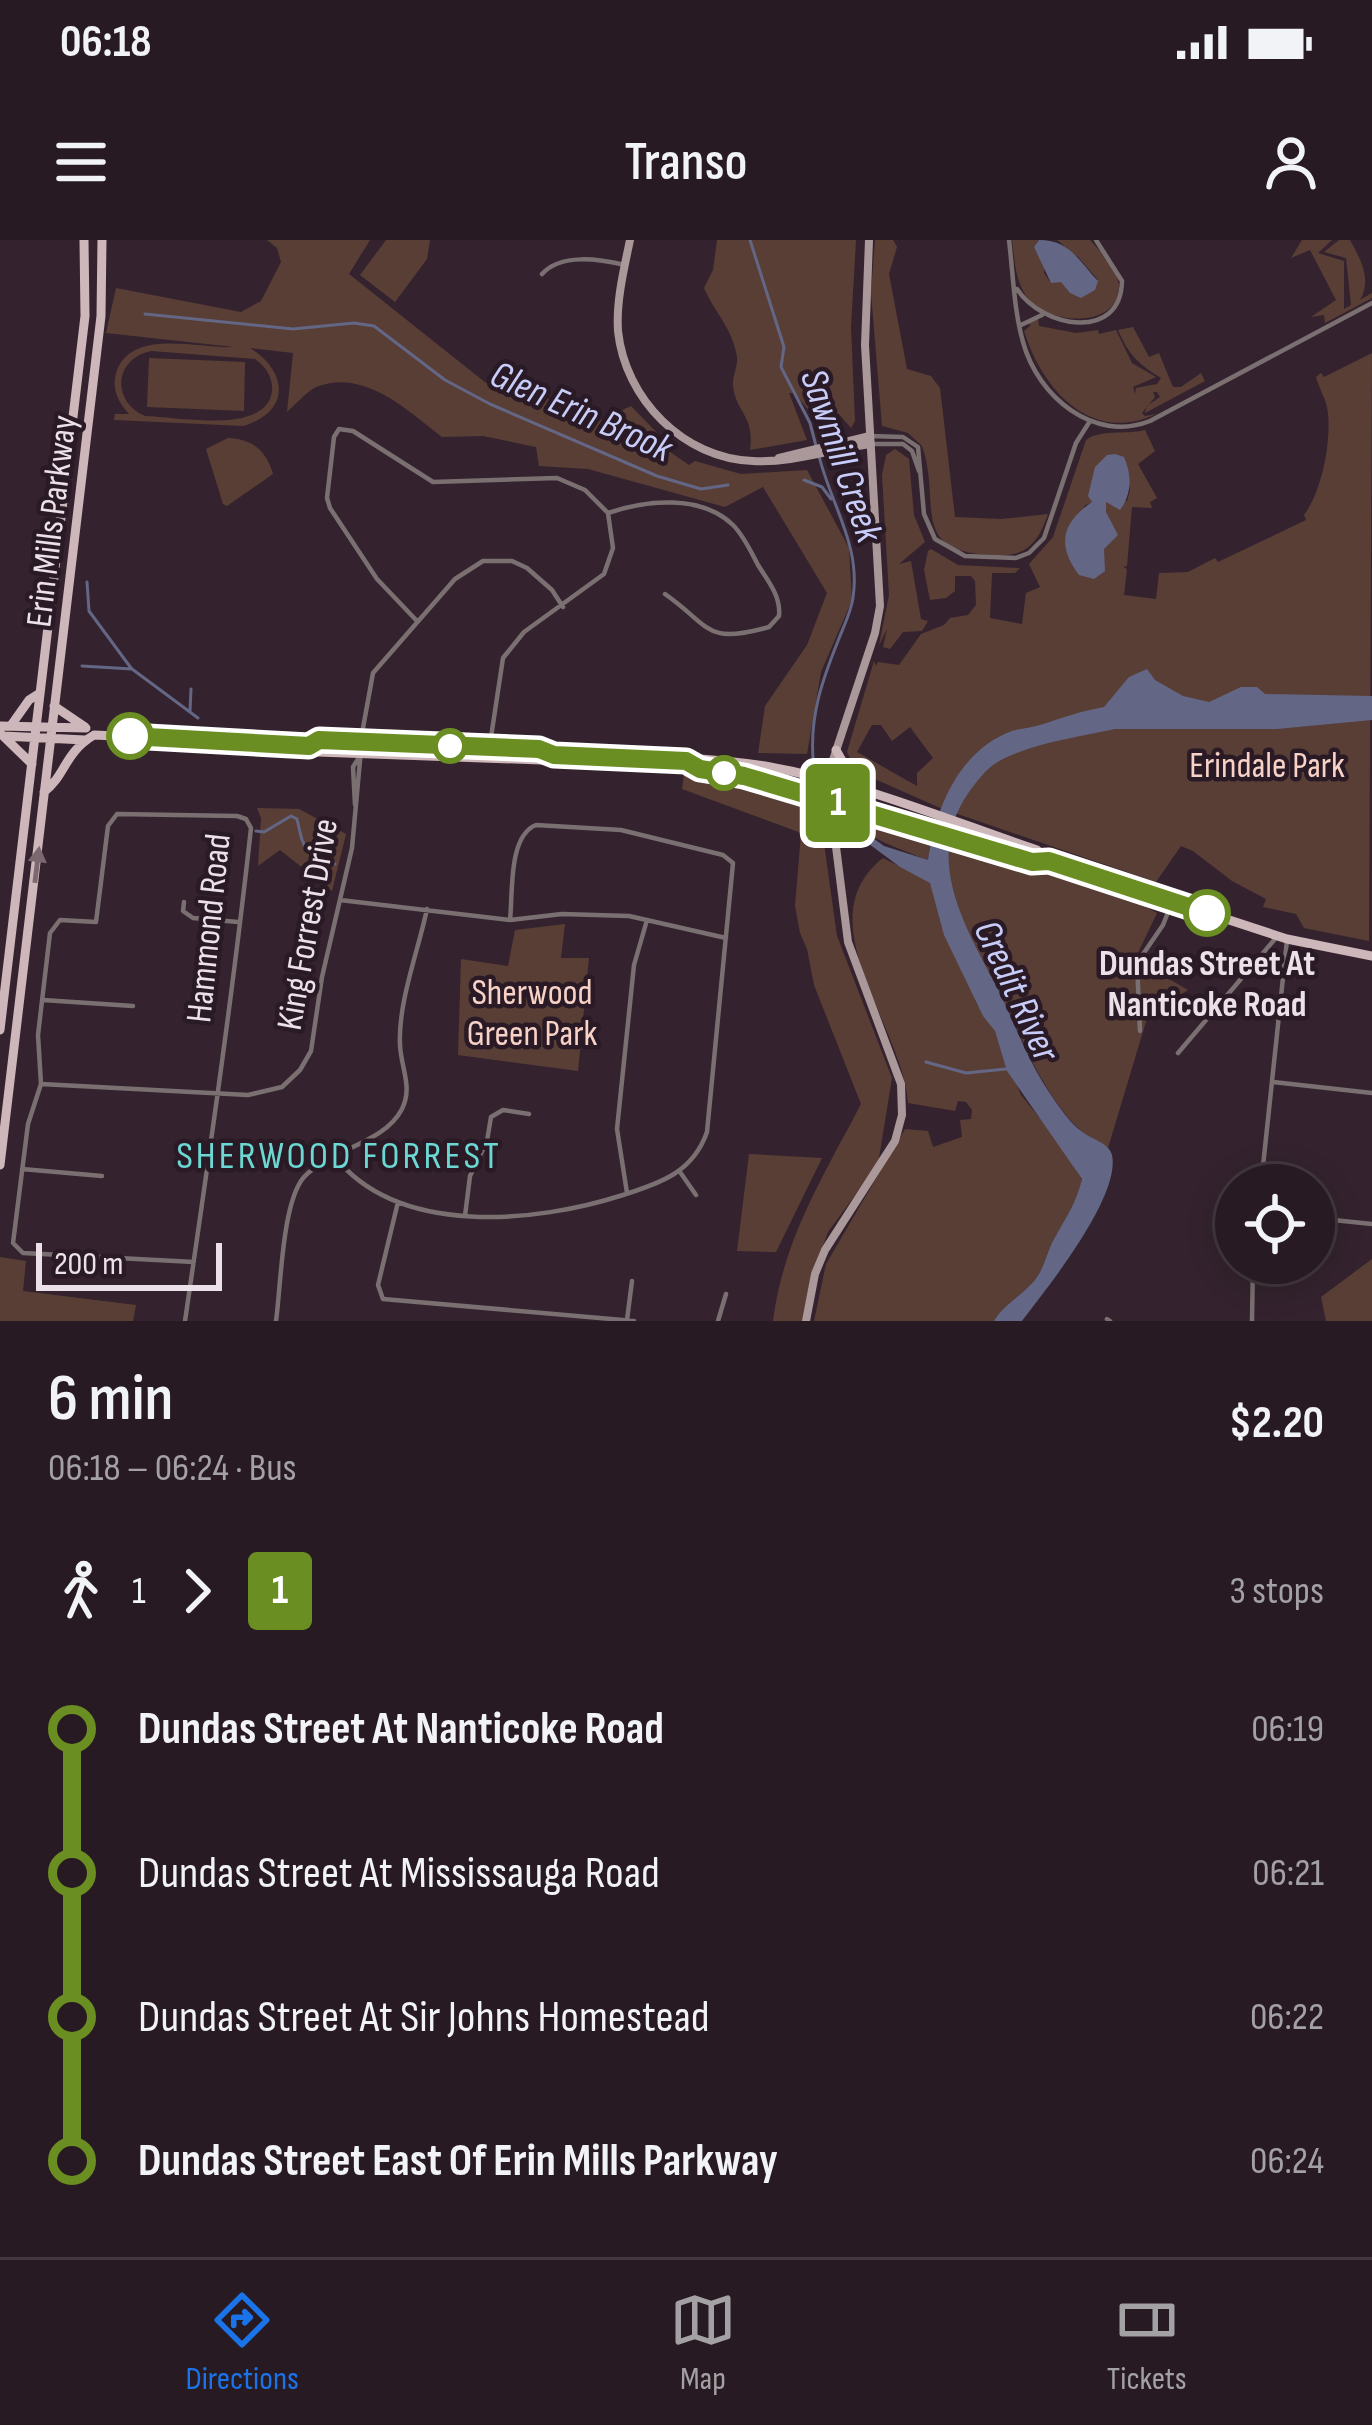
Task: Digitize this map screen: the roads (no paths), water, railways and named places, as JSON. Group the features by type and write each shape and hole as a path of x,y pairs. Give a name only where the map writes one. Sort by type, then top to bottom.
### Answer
{"main road":[{"name":"Erin Mills Parkway","path":"0,1030 85,316 84,240"},
{"name":"Erin Mills Parkway","path":"0,1166 101,316 102,240"},
{"path":"630,240 618,308 620,347 646,402 669,427 735,460 794,457 871,440"},
{"path":"806,1321 825,1250 890,1149 902,1114 896,1068 848,942 831,782 836,750 880,606 865,326 869,240"},
{"path":"4,730 40,693"},
{"path":"54,706 88,734"},
{"path":"4,730 309,746 318,752 489,747 539,749 554,755 733,762 871,794 1037,850 1049,861"},
{"path":"4,730 32,764"},
{"path":"44,792 88,734"},
{"path":"361,748 541,760 554,755"},
{"path":"836,750 850,775 871,794"},
{"path":"686,761 700,769 744,776 1032,862 1049,861 1282,938 1372,956"},
{"path":"834,830 847,806"}],"street":[{"path":"1009,240 1023,345 1036,372 1053,394 1090,421 1117,430 1150,421 1372,303"},
{"path":"1021,325 1042,315 1063,322 1087,322 1114,308 1122,280 1096,240"},
{"path":"542,274 563,260 625,265"},
{"path":"1015,284 1042,315"},
{"path":"871,440 908,447 921,482 927,525 946,548 979,558 1024,556 1044,538 1076,443 1090,421"},
{"path":"417,621 377,579 330,508 326,498 334,436 339,429 353,431 433,482 557,478 585,490 608,513 613,548 604,574 524,632 503,658 489,747"},
{"path":"608,513 638,503 667,502 718,515 738,532 777,596 779,616 770,627 722,636 698,624 665,593"},
{"name":"King Forrest Drive","path":"40,1084 215,1095 248,1095 282,1087 307,1061 352,848 373,673 455,579 483,561 512,561 527,568 552,590 563,608"},
{"name":"Hammond Road","path":"185,1321 194,1262 251,828 237,816 117,814 108,826 98,918 94,923 60,920 53,925 38,1035 40,1084 28,1124 13,1243 20,1252 194,1262"},
{"path":"335,1157 355,1180 398,1202 465,1216 534,1216 627,1194 680,1172 692,1162 707,1132 733,863 723,855 621,830 536,825 527,828 519,840 510,920"},
{"path":"339,900 510,920 584,914 647,920 726,938"},
{"path":"1141,1031 1137,962 1163,925 1172,901"},
{"path":"184,902 183,911 193,918 238,922"},
{"path":"276,1321 291,1204 303,1178 386,1127 404,1106 408,1086 401,1025 427,909"},
{"path":"627,1194 617,1129 634,965 647,920"},
{"path":"1178,1053 1282,938"},
{"path":"1264,1164 1282,938"},
{"path":"43,1000 133,1006"},
{"path":"1273,1082 1372,1093"},
{"path":"465,1216 470,1176 487,1142 491,1117 503,1110 529,1114"},
{"path":"22,1169 102,1176"},
{"path":"680,1172 696,1195"},
{"path":"398,1202 378,1285 382,1299 631,1320 632,1281"},
{"path":"1335,1220 1372,1224"},
{"path":"1252,1321 1253,1284"},
{"path":"718,1321 726,1294"}],"water":[{"path":"1039,240 1058,243 1073,253 1098,281 1095,290 1081,298 1061,282 1051,283 1034,247"},
{"path":"1115,454 1127,464 1129,491 1120,510 1106,502 1118,535 1104,549 1105,571 1094,579 1079,575 1067,554 1066,536 1074,518 1092,502 1088,496 1095,467"},
{"name":"Credit River","path":"1147,669 1155,680 1183,696 1209,702 1241,687 1257,687 1265,694 1372,696 1372,720 1277,729 1115,729 1014,754 991,766 969,792 950,839 949,863 959,910 1040,1079 1074,1125 1112,1155 1105,1194 1064,1265 1022,1321 994,1321 1038,1276 1082,1179 1007,1071 995,1031 944,935 930,883 842,824 845,818 884,846 928,860 944,802 978,752 1012,731 1104,707 1129,677"}],"waterway":[{"name":"Sawmill Creek","path":"750,240 784,347 781,367 810,423 816,446"},
{"name":"Glen Erin Brook","path":"145,314 293,329 354,323 374,326 445,380 490,404 657,476 701,489 728,485"},
{"name":"Sawmill Creek","path":"813,758 818,698 851,609 854,579 849,543 819,456"},
{"name":"Glen Erin Brook","path":"804,480 822,487 831,499"},
{"path":"87,582 89,611 131,668"},
{"name":"Glen Erin Brook","path":"82,666 132,669 198,718"},
{"path":"190,711 191,689"},
{"name":"Glen Erin Brook","path":"256,831 264,832 291,816 297,819 307,849 335,864"},
{"path":"926,1062 966,1073 1006,1069"}],"place":[{"name":"Dundas Street At Nanticoke Road","path":"1207,913"}],"district":[{"name":"SHERWOOD FORREST","path":"339,1154"}],"park label":[{"name":"Erindale Park","path":"1267,764"},
{"name":"Sherwood Green Park","path":"532,1012"}]}
